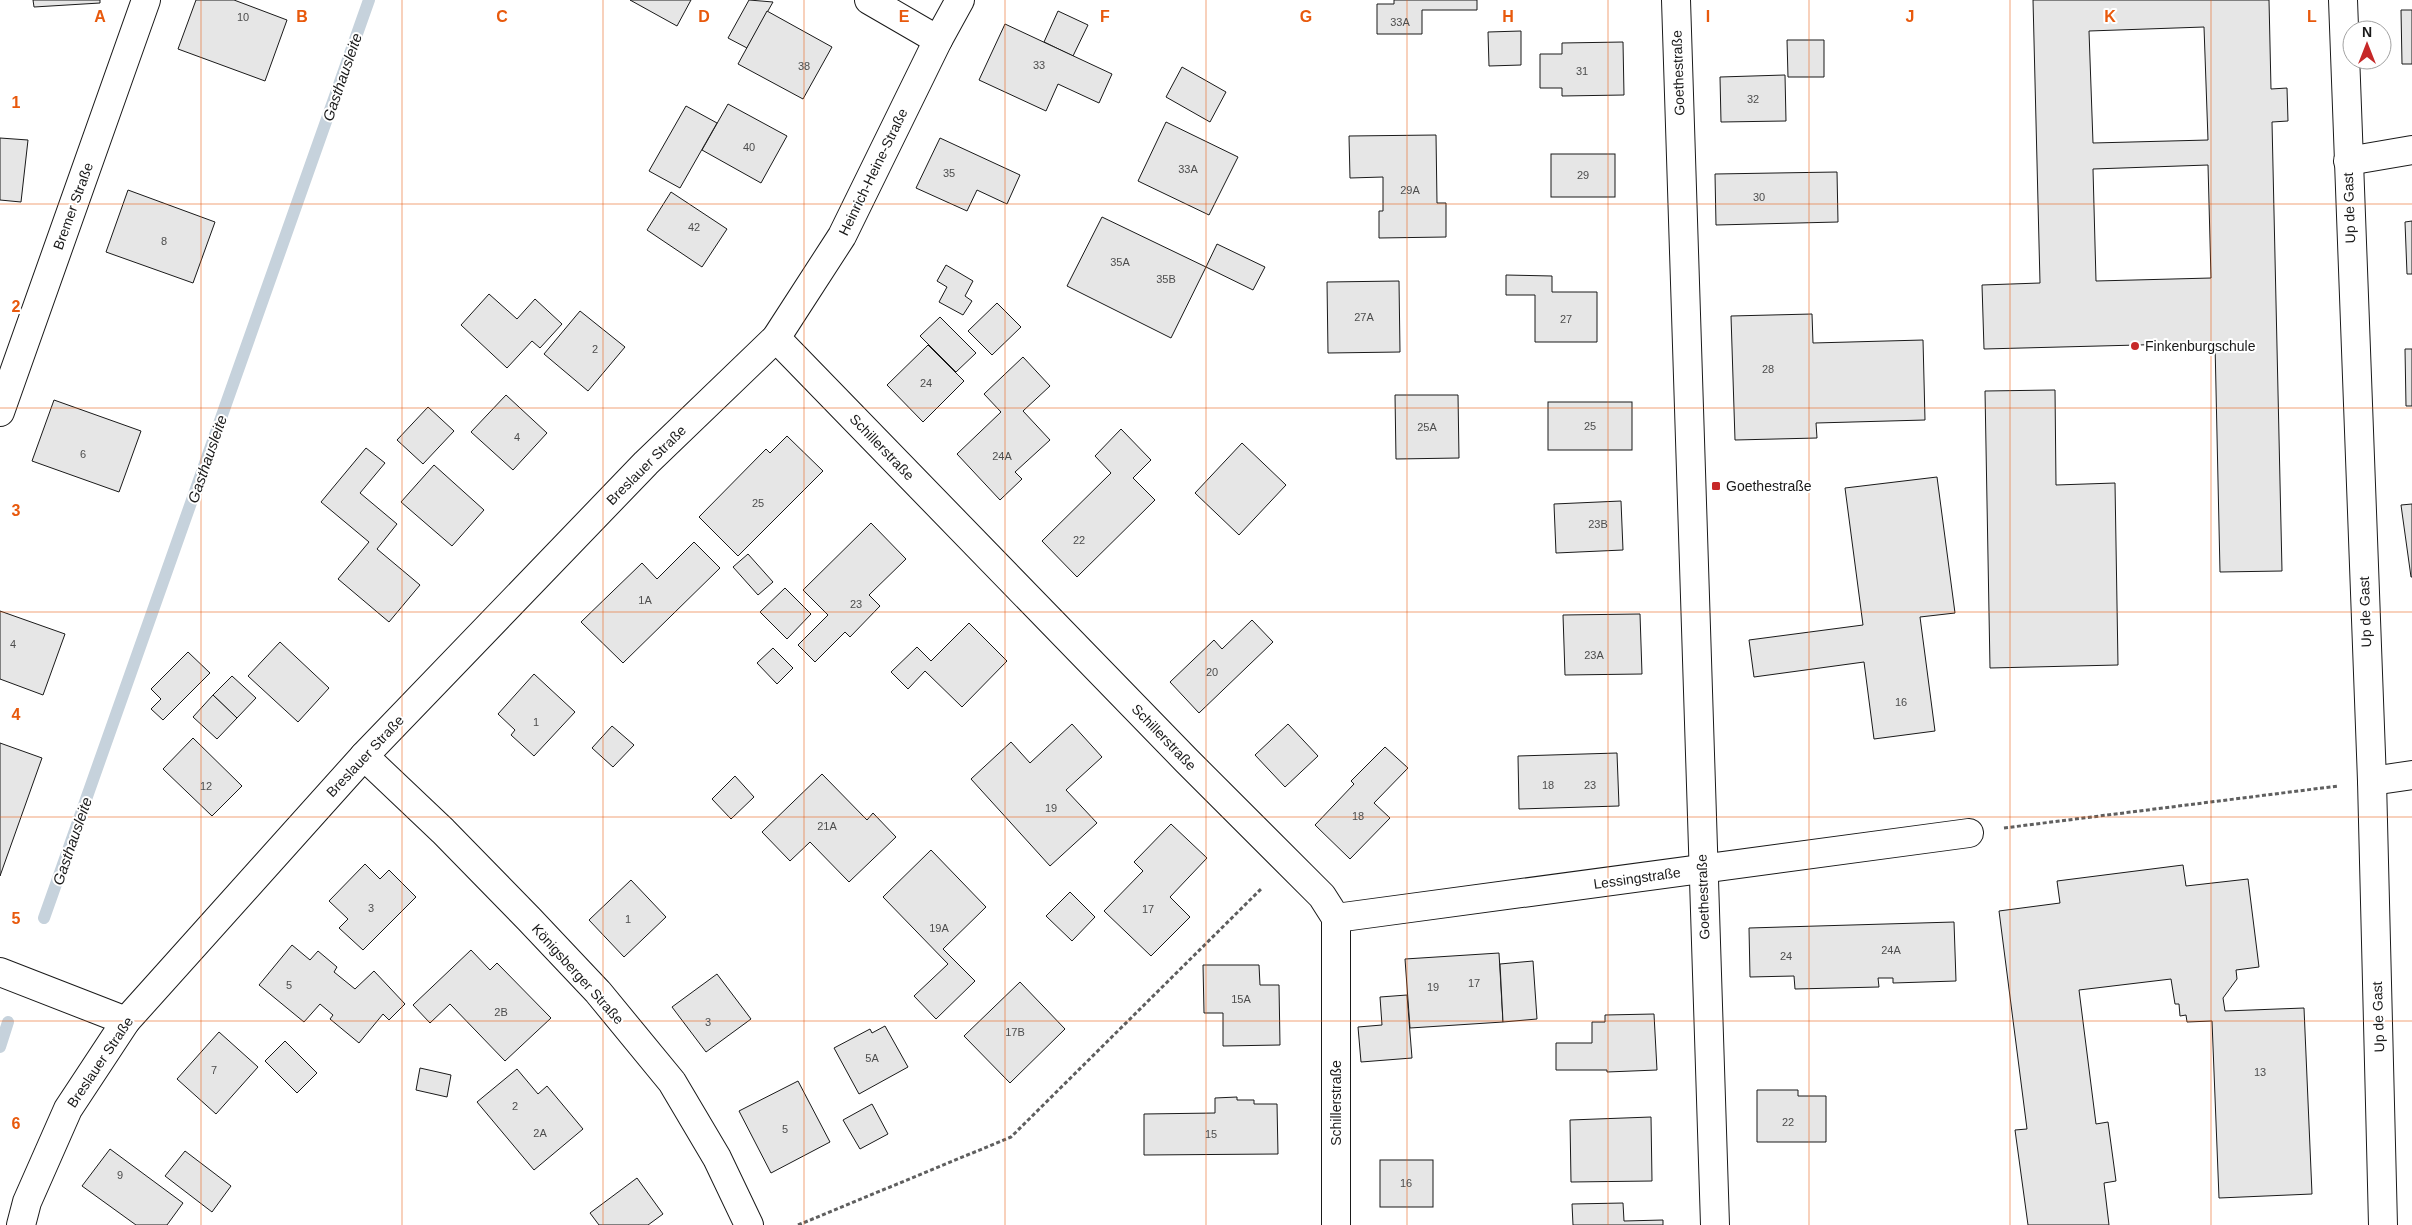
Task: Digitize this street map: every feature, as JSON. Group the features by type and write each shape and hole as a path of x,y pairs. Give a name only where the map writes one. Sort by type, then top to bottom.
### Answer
{"street":[{"name":"Bremer Straße","path":"0,412 146,0"},
{"path":"869,0 938,40"},
{"name":"Heinrich-Heine-Straße","path":"776,338 842,236 938,40 960,0"},
{"name":"Goethestraße","path":"1676,0 1702,870 1715,1225"},
{"name":"Up de Gast","path":"2343,0 2372,781 2384,1225"},
{"path":"2348,161 2412,150"},
{"name":"Breslauer Straße","path":"21,1225 28,1202 68,1109 126,1021 364,756 639,470 776,338"},
{"name":"Schillerstraße","path":"776,338 1187,761 1322,896 1336,918 1336,1225"},
{"name":"Königsberger Straße","path":"364,756 443,831 548,939 598,992 672,1082 717,1158 749,1225"},
{"path":"2372,781 2412,775"},
{"name":"Lessingstraße","path":"1336,918 1969,833"},
{"path":"0,972 126,1021"}],"path":[{"path":"1969,833 2372,781"},
{"path":"798,1225 1011,1137 1288,862"}],"building":[{"path":"33,0 100,0 100,3 34,7"},
{"path":"196,0 234,0 287,20 265,81 178,49"},
{"path":"630,0 691,0 677,26"},
{"path":"749,0 773,2 747,48 728,38"},
{"path":"1394,0 1477,0 1477,10 1422,10 1422,34 1377,34 1377,4 1394,4"},
{"path":"2033,0 2269,0 2271,89 2287,88 2288,121 2272,122 2282,571 2220,572 2215,343 1984,349 1982,285 2040,283","holes":["2204,27 2208,140 2093,143 2089,31","2208,165 2211,278 2096,281 2093,169"]},
{"path":"2401,10 2412,10 2412,64 2402,64"},
{"path":"767,11 832,47 803,99 738,64"},
{"path":"1058,11 1088,25 1073,56 1044,42"},
{"path":"1005,24 1112,74 1099,103 1058,84 1046,111 979,80"},
{"path":"1521,31 1521,65 1489,66 1488,32"},
{"path":"1787,40 1824,40 1824,77 1788,77"},
{"path":"1623,42 1624,95 1562,96 1562,88 1540,88 1540,54 1562,54 1562,43"},
{"path":"1182,67 1226,92 1210,122 1166,97"},
{"path":"1785,75 1786,121 1721,122 1720,77"},
{"path":"728,104 787,136 761,183 702,150"},
{"path":"686,106 717,123 680,188 649,171"},
{"path":"1166,122 1238,157 1209,215 1138,181"},
{"path":"1436,135 1437,203 1446,203 1446,237 1379,238 1379,211 1383,211 1383,177 1350,178 1349,136"},
{"path":"0,138 28,140 21,202 0,200"},
{"path":"940,138 1020,175 1007,204 977,190 967,211 916,188"},
{"path":"1551,154 1615,154 1615,197 1551,197"},
{"path":"1837,172 1838,222 1716,225 1715,174"},
{"path":"128,190 215,222 193,283 106,252"},
{"path":"671,192 727,229 702,267 647,230"},
{"path":"1102,217 1206,267 1171,338 1067,286"},
{"path":"2412,221 2412,274 2407,274 2405,222"},
{"path":"1217,244 1265,267 1253,290 1206,267"},
{"path":"946,265 973,281 965,296 972,301 963,315 939,302 947,287 937,281"},
{"path":"1506,275 1552,276 1552,292 1597,292 1597,342 1535,342 1535,295 1506,295"},
{"path":"1399,281 1400,352 1328,353 1327,282"},
{"path":"489,294 517,319 535,299 562,324 540,348 532,341 507,368 461,325"},
{"path":"997,303 1021,327 992,355 968,331"},
{"path":"580,311 625,347 588,391 544,354"},
{"path":"1812,314 1813,343 1923,340 1925,420 1816,423 1817,438 1735,440 1731,316"},
{"path":"940,317 976,353 956,372 920,336"},
{"path":"928,345 964,381 923,422 887,385"},
{"path":"2405,349 2412,349 2412,406 2406,406"},
{"path":"1023,357 1050,386 1023,411 1050,440 1015,472 1022,479 1000,500 957,454 1001,412 984,394"},
{"path":"2055,390 2056,485 2115,483 2118,665 1990,668 1985,391"},
{"path":"506,395 547,433 513,470 471,432"},
{"path":"1395,395 1458,395 1459,458 1396,459"},
{"path":"54,400 141,431 119,492 32,461"},
{"path":"1548,402 1632,402 1632,450 1548,450"},
{"path":"428,407 454,431 423,464 397,440"},
{"path":"1121,429 1151,460 1133,478 1155,500 1077,577 1042,541 1111,473 1095,456"},
{"path":"787,436 823,471 738,556 699,517 766,449 770,453"},
{"path":"1242,443 1286,485 1239,535 1195,493"},
{"path":"366,448 385,463 360,493 397,524 377,549 420,585 389,622 338,579 369,542 321,502"},
{"path":"434,465 484,510 452,546 401,502"},
{"path":"1937,477 1955,613 1920,617 1935,731 1874,739 1864,662 1754,677 1749,640 1863,625 1845,488"},
{"path":"1621,501 1623,550 1556,553 1554,504"},
{"path":"2412,504 2412,577 2411,577 2401,505"},
{"path":"871,523 906,559 869,595 880,606 850,637 845,632 815,662 798,645 828,615 803,590"},
{"path":"694,542 720,568 623,663 581,622 642,563 657,579"},
{"path":"748,554 773,582 758,595 733,567"},
{"path":"785,588 811,614 787,639 760,612"},
{"path":"0,611 65,634 43,695 0,679"},
{"path":"1640,614 1642,674 1565,675 1563,615"},
{"path":"1252,620 1273,642 1199,713 1170,682 1214,640 1222,649"},
{"path":"969,623 1007,661 962,707 925,671 908,689 891,672 917,647 931,661"},
{"path":"280,642 329,688 298,722 248,676"},
{"path":"773,648 793,668 777,684 757,663"},
{"path":"188,652 210,673 163,720 151,709 161,699 151,689"},
{"path":"534,674 575,712 534,756 511,735 515,730 498,714"},
{"path":"232,676 256,698 237,718 213,695"},
{"path":"213,695 237,718 217,739 193,717"},
{"path":"1072,724 1102,757 1066,790 1097,823 1050,866 971,779 1011,742 1030,763"},
{"path":"1288,724 1318,756 1285,787 1255,755"},
{"path":"612,726 634,745 613,767 592,748"},
{"path":"193,738 242,786 212,816 163,769"},
{"path":"0,743 42,758 0,876"},
{"path":"1385,747 1408,768 1374,803 1390,818 1350,859 1315,825 1354,784 1351,781"},
{"path":"1617,753 1619,806 1519,809 1518,756"},
{"path":"822,774 867,820 873,813 896,837 849,882 810,842 790,861 762,832"},
{"path":"735,776 754,797 731,819 712,799"},
{"path":"1171,824 1207,858 1170,897 1190,917 1151,956 1104,911 1143,871 1134,862"},
{"path":"931,850 986,907 943,949 975,981 936,1019 914,996 948,964 883,897"},
{"path":"365,864 380,879 389,870 416,897 363,950 339,928 348,919 329,901"},
{"path":"2183,865 2186,886 2248,879 2259,967 2236,970 2237,979 2223,998 2225,1011 2304,1008 2312,1194 2219,1198 2212,1021 2187,1022 2186,1015 2180,1016 2179,1004 2175,1004 2171,979 2079,990 2096,1124 2108,1122 2116,1181 2104,1183 2109,1225 2028,1225 2015,1130 2027,1129 1999,911 2060,903 2057,881"},
{"path":"631,880 666,917 624,957 589,920"},
{"path":"1070,892 1095,917 1072,941 1046,916"},
{"path":"1954,922 1956,981 1893,983 1893,978 1878,978 1879,987 1795,989 1794,976 1750,977 1749,928"},
{"path":"292,945 310,960 318,951 337,967 334,972 355,989 374,971 405,1004 389,1020 383,1014 359,1043 330,1019 333,1015 320,1004 304,1022 259,985"},
{"path":"471,950 490,970 497,963 551,1018 505,1061 450,1004 430,1023 413,1005"},
{"path":"1499,953 1503,1022 1410,1028 1405,959"},
{"path":"1533,961 1537,1019 1503,1022 1500,964"},
{"path":"1203,965 1259,965 1260,985 1279,985 1280,1045 1223,1046 1223,1013 1204,1013"},
{"path":"717,974 751,1019 706,1052 672,1007"},
{"path":"1020,982 1065,1029 1010,1083 964,1036"},
{"path":"1407,995 1412,1058 1361,1062 1358,1027 1382,1025 1380,997"},
{"path":"1654,1014 1657,1070 1607,1072 1607,1070 1556,1070 1556,1043 1592,1043 1592,1022 1605,1022 1605,1015"},
{"path":"885,1026 908,1067 859,1094 834,1048 870,1029 872,1033"},
{"path":"219,1032 258,1067 216,1114 177,1079"},
{"path":"285,1041 317,1073 297,1093 265,1061"},
{"path":"420,1068 451,1075 447,1097 416,1090"},
{"path":"517,1069 538,1094 547,1086 583,1129 534,1170 477,1102"},
{"path":"798,1081 830,1142 771,1173 739,1111"},
{"path":"1757,1090 1798,1090 1798,1096 1826,1096 1826,1142 1757,1142"},
{"path":"1237,1097 1237,1100 1254,1100 1254,1104 1277,1104 1278,1154 1144,1155 1144,1114 1215,1113 1215,1098"},
{"path":"872,1104 888,1134 860,1149 843,1120"},
{"path":"1651,1117 1652,1181 1571,1182 1570,1120"},
{"path":"110,1149 183,1203 167,1225 136,1225 82,1186"},
{"path":"185,1151 231,1186 212,1212 165,1176"},
{"path":"1380,1160 1433,1160 1433,1207 1380,1207"},
{"path":"637,1178 663,1214 648,1225 599,1225 590,1213"},
{"path":"1623,1203 1624,1221 1663,1220 1663,1225 1573,1225 1572,1204"}],"waterway":[{"name":"Gasthausleite","path":"44,918 369,0"},
{"name":"Gasthausleite","path":"0,1047 8,1022"}],"place":[{"name":"Finkenburgschule","path":"2135,346"},
{"name":"Goethestraße","path":"1716,486"}]}
